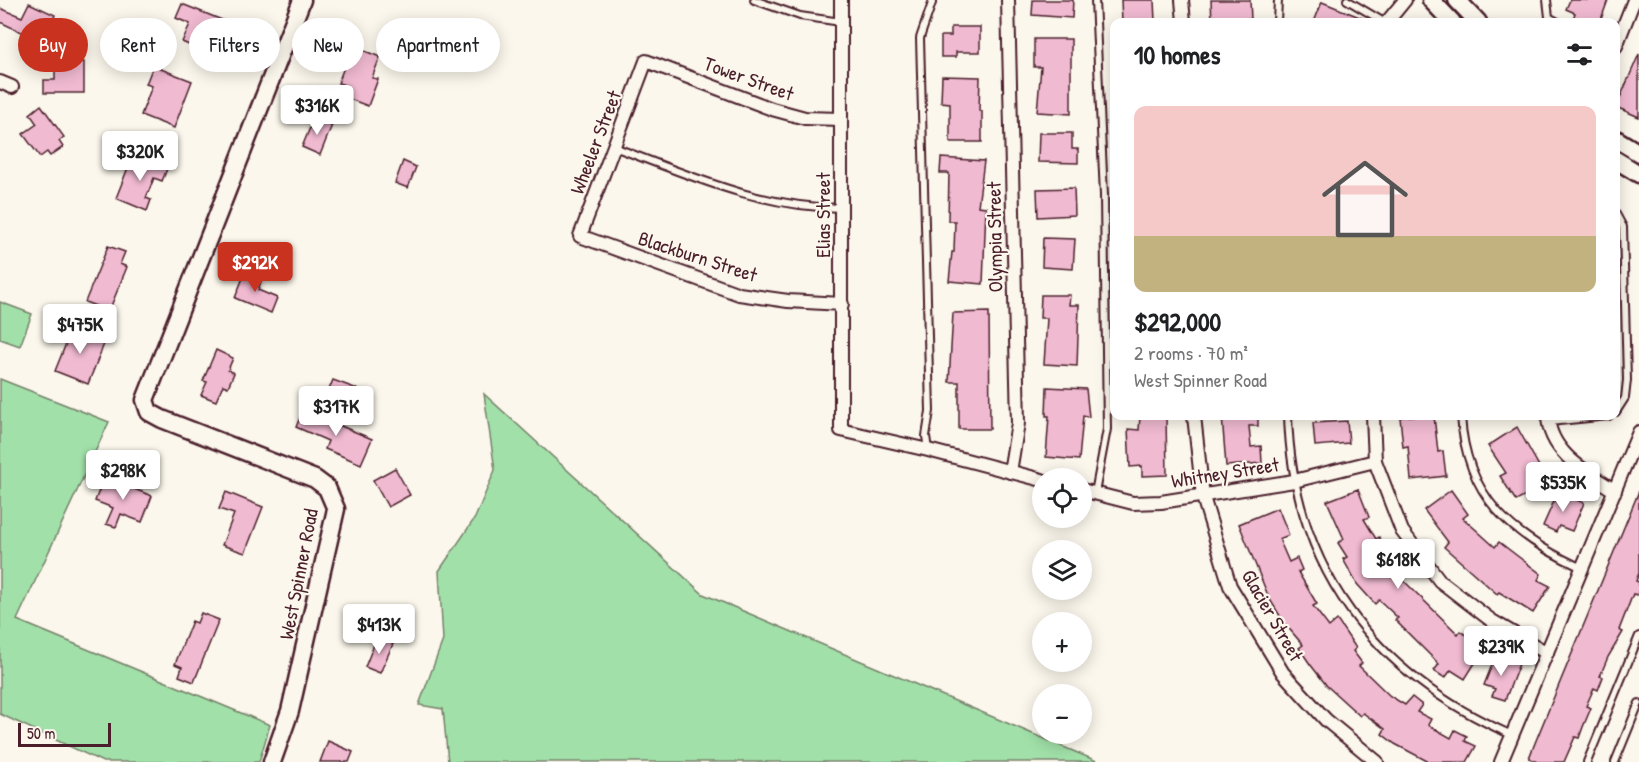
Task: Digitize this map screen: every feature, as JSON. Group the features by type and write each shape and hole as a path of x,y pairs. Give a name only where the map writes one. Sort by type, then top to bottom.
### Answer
{"street":[{"name":"West Spinner Road","path":"272,762 290,711 336,510 327,488 315,479 162,419 149,412 145,400 303,0"},
{"name":"Elias Street","path":"841,0 841,430 928,450"},
{"name":"Olympia Street","path":"1008,0 1018,423 1010,472"},
{"path":"1389,18 1405,0"},
{"path":"1431,0 1448,18"},
{"path":"1457,0 1472,18"},
{"path":"1620,36 1635,0"},
{"name":"Tower Street","path":"646,62 772,109 805,118 841,119"},
{"name":"Wheeler Street","path":"580,236 646,62"},
{"path":"0,82 12,87"},
{"path":"1620,141 1639,153"},
{"path":"1620,162 1639,174"},
{"name":"Blackburn Street","path":"580,236 739,294 788,301 842,304"},
{"name":"Glacier Street","path":"1194,420 1203,497 1230,586 1283,673 1326,720 1377,762"},
{"path":"1373,420 1375,461 1402,531 1440,581 1492,621 1547,652"},
{"path":"1549,420 1561,449 1578,467 1615,491"},
{"path":"1501,762 1639,432"},
{"path":"928,450 1032,478"},
{"name":"Whitney Street","path":"1092,493 1133,503 1203,497 1294,481 1375,461"}],"lane":[{"path":"754,0 800,16 841,22"},
{"path":"928,450 926,436 930,411 920,38 933,0"},
{"path":"1095,0 1104,195 1107,429 1095,494"},
{"path":"1278,0 1278,18"},
{"path":"1347,0 1378,18"},
{"path":"1547,0 1547,11 1554,18"},
{"path":"614,147 736,193 808,208 842,208"},
{"path":"1620,221 1623,227 1627,380 1626,398 1620,406"},
{"path":"1288,420 1294,481 1301,510 1322,565 1350,610 1380,650 1420,684 1451,705 1512,735"},
{"path":"1462,420 1466,453 1474,476 1505,521 1538,547 1582,568"},
{"path":"1587,762 1639,636"},
{"path":"1615,762 1639,703"}],"green space":[{"path":"0,302 32,314 20,346 0,339"},
{"path":"0,379 109,422 17,620 270,725 259,762 103,762 0,714"},
{"path":"484,394 703,594 1032,734 1032,744 1057,744 1099,762 448,762 443,709 419,705 443,640 439,571 475,518 495,470"}],"building":[{"path":"1033,0 1073,0 1072,18 1032,15"},
{"path":"1121,0 1154,0 1155,18 1122,18"},
{"path":"1211,0 1250,0 1251,18 1212,18"},
{"path":"1570,0 1608,0 1601,18 1573,18 1575,13 1566,9"},
{"path":"1322,2 1362,18 1316,18"},
{"path":"29,3 55,15 54,18 18,18 18,30 0,22 0,8 22,17"},
{"path":"182,4 217,18 189,18 189,24 176,18"},
{"path":"189,26 189,45 182,42"},
{"path":"951,27 980,27 980,52 956,52 956,57 941,57 941,36 951,36"},
{"path":"1034,39 1071,39 1071,114 1037,112 1041,67 1034,67"},
{"path":"364,51 376,55 376,68 372,78 378,79 368,106 344,97 348,86 338,83 342,72 364,72"},
{"path":"1639,54 1639,117 1620,109 1620,98"},
{"path":"55,72 84,72 84,93 44,93 44,80 55,80"},
{"path":"151,72 169,72 192,81 174,128 141,115 152,86 146,84"},
{"path":"942,76 980,77 979,111 982,111 982,142 950,142 950,103 941,102"},
{"path":"41,105 64,137 59,141 63,147 50,156 47,152 40,157 23,134 37,124 30,114"},
{"path":"314,118 332,125 320,155 302,147"},
{"path":"1039,133 1072,133 1072,149 1078,149 1078,163 1038,162"},
{"path":"133,155 167,169 162,181 154,178 146,198 151,200 147,211 116,198"},
{"path":"941,158 984,161 978,206 986,207 983,284 949,281 952,252 954,252 955,221 948,221 949,173 940,173"},
{"path":"403,161 416,167 408,188 395,183"},
{"path":"1074,188 1075,215 1038,217 1037,189"},
{"path":"1043,238 1075,239 1073,269 1042,267"},
{"path":"108,246 125,252 120,264 127,267 109,311 85,302"},
{"path":"246,270 263,276 258,290 277,298 271,313 235,298"},
{"path":"1041,295 1070,295 1069,305 1079,305 1077,366 1044,364 1047,318 1040,318"},
{"path":"989,312 990,429 959,429 959,382 949,382 953,313"},
{"path":"73,326 106,339 88,384 55,371"},
{"path":"216,350 233,358 228,370 234,373 228,387 223,385 216,401 201,395 207,382 203,381"},
{"path":"333,380 360,390 353,407 326,397"},
{"path":"1047,387 1086,389 1089,417 1083,416 1079,460 1046,457 1049,416 1046,416"},
{"path":"303,410 372,439 361,464 325,449 328,441 296,427"},
{"path":"1140,420 1166,420 1167,475 1142,476 1142,466 1130,467 1128,429 1139,430"},
{"path":"1222,420 1258,420 1258,426 1249,426 1251,447 1261,446 1262,463 1226,466"},
{"path":"1400,420 1434,420 1438,452 1443,451 1446,476 1411,480 1408,446 1403,447"},
{"path":"1347,421 1349,443 1315,446 1313,423"},
{"path":"1517,427 1549,484 1516,501 1500,476 1506,473 1488,446"},
{"path":"395,468 410,495 388,507 373,480"},
{"path":"104,477 152,496 142,522 121,514 116,527 106,524 113,508 95,501"},
{"path":"1358,489 1369,517 1364,519 1376,539 1379,537 1386,549 1383,551 1405,576 1402,579 1458,634 1460,631 1472,639 1469,644 1482,652 1465,679 1451,670 1445,678 1434,671 1439,664 1395,620 1398,618 1379,600 1375,604 1357,584 1343,559 1347,557 1338,543 1344,539 1327,501"},
{"path":"1451,490 1468,514 1463,518 1495,547 1499,542 1541,574 1538,580 1550,586 1533,613 1499,592 1497,594 1444,547 1448,542 1424,510"},
{"path":"1639,491 1639,573 1636,581 1639,582 1639,590 1637,595 1633,594 1619,630 1623,632 1608,657 1600,676 1603,677 1598,690 1594,688 1586,706 1591,708 1579,738 1575,737 1564,762 1537,762 1529,758"},
{"path":"226,492 263,507 245,553 222,545 234,514 219,509"},
{"path":"1558,492 1584,503 1572,531 1559,526 1556,532 1543,526"},
{"path":"1278,508 1289,535 1279,539 1289,562 1297,558 1302,570 1298,572 1317,604 1313,606 1329,627 1337,620 1356,648 1353,651 1362,663 1359,666 1390,696 1405,705 1412,697 1422,705 1417,712 1431,719 1428,725 1451,738 1455,730 1467,736 1465,741 1476,746 1467,762 1429,762 1395,744 1382,734 1385,729 1363,713 1360,716 1327,686 1310,664 1299,648 1303,645 1285,624 1269,598 1239,524"},
{"path":"201,613 219,620 194,682 179,676 182,667 175,664 192,621 197,623"},
{"path":"377,637 393,644 380,673 365,667"},
{"path":"1502,658 1519,664 1505,700 1492,696 1495,689 1484,685 1494,660 1501,662"},
{"path":"328,741 353,752 349,762 320,762"}]}
